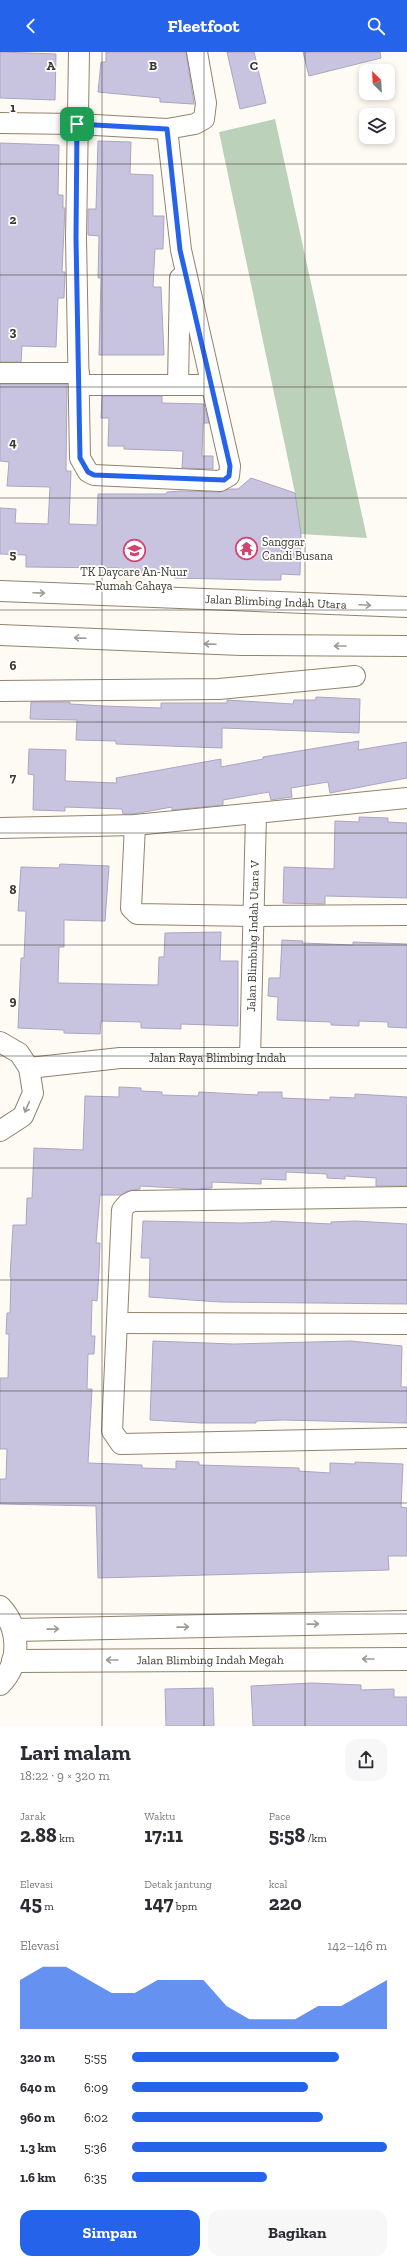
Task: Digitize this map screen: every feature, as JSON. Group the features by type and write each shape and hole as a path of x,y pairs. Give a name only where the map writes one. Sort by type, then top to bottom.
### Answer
{"street":[{"path":"79,52 76,238 80,458 88,472 94,475 220,481 227,478 230,470 180,250 167,129"},
{"path":"0,124 77,124 167,129 195,124 204,119 206,103 197,52"},
{"path":"178,384 180,250"},
{"path":"0,373 79,379 211,385"},
{"name":"Jalan Blimbing Indah Utara","path":"0,591 407,607"},
{"path":"0,635 240,645 407,646"},
{"path":"0,692 219,689 355,676"},
{"path":"0,828 134,825 407,798"},
{"name":"Jalan Blimbing Indah Utara V","path":"250,1058 256,814"},
{"path":"134,825 131,908 136,914 253,916 407,915"},
{"path":"0,1042 20,1053 30,1068 33,1093 23,1116 0,1131"},
{"name":"Jalan Raya Blimbing Indah","path":"30,1068 120,1058 407,1058"},
{"path":"407,1197 131,1202 122,1210 112,1431 121,1444 407,1438"},
{"path":"118,1323 407,1324"},
{"path":"0,1607 6,1614 14,1630 16,1648 12,1666 0,1684"},
{"path":"14,1630 407,1622"},
{"name":"Jalan Blimbing Indah Megah","path":"13,1661 407,1658"}],"shaded area":[{"name":"TK Daycare An-Nuur Rumah Cahaya","path":"121,529 148,530 146,584 118,583"}],"green space":[{"path":"275,119 367,538 301,534 295,493 219,132"}],"building":[{"path":"0,52 56,54 55,100 0,98"},
{"path":"106,52 186,52 194,104 160,102 160,98 98,92 101,62 106,62"},
{"path":"227,52 254,52 266,103 240,109"},
{"path":"303,52 380,52 381,58 309,76"},
{"path":"98,141 131,142 130,174 153,175 153,216 164,216 163,249 155,249 153,287 161,287 164,355 99,355 101,278 98,278 99,236 88,235 88,209 96,209"},
{"path":"0,143 59,145 58,195 63,195 63,208 65,208 62,272 65,272 64,298 58,298 56,347 22,346 21,362 0,362"},
{"path":"0,384 67,384 66,471 71,471 69,524 97,525 98,494 166,494 167,492 181,491 220,492 229,489 238,489 251,478 295,493 301,534 300,575 281,574 281,580 174,578 174,574 119,572 119,568 26,567 26,555 0,554 0,508 16,509 15,523 48,524 50,487 7,486 9,462 0,461"},
{"path":"102,396 162,396 162,403 204,404 209,423 203,423 202,456 213,456 213,469 182,468 183,451 124,449 124,446 108,446 109,418 101,418"},
{"path":"316,697 360,699 359,733 222,728 222,748 116,744 116,741 76,740 77,720 30,719 31,702 70,702 70,704 161,708 161,703 227,703 227,700 293,704 294,700 316,700"},
{"path":"359,741 358,750 407,742 407,778 330,793 328,782 291,788 292,797 271,800 269,792 223,800 223,805 172,810 172,807 134,814 123,814 122,809 65,807 65,811 33,810 34,775 28,774 29,749 66,750 65,781 117,783 116,778 221,759 221,767 263,759 263,757"},
{"path":"359,817 388,818 388,822 407,823 407,898 325,896 325,904 283,903 284,867 334,869 335,821 359,822"},
{"path":"60,864 109,866 105,921 64,920 64,947 59,947 58,983 158,985 159,957 164,957 165,933 221,932 220,961 238,961 238,1026 181,1024 181,1029 141,1028 141,1022 101,1021 100,1034 64,1033 64,1030 18,1028 21,958 24,958 26,911 18,911 21,867 59,868"},
{"path":"282,940 303,941 302,943 353,945 353,942 407,944 407,1028 388,1027 388,1022 359,1021 359,1026 331,1025 331,1022 277,1020 278,997 268,996 269,978 280,978"},
{"path":"119,1087 141,1088 141,1091 162,1092 162,1095 198,1096 199,1092 258,1095 258,1092 282,1092 282,1098 330,1100 330,1097 355,1098 355,1094 407,1097 407,1186 376,1186 376,1178 345,1176 345,1179 327,1178 327,1174 286,1172 286,1180 261,1179 261,1184 212,1182 212,1188 194,1189 140,1186 140,1189 128,1191 120,1195 100,1195 96,1243 100,1243 97,1301 92,1300 91,1336 95,1336 94,1354 88,1354 87,1389 92,1389 88,1463 142,1465 142,1468 176,1469 176,1461 199,1462 199,1465 299,1468 299,1471 330,1473 330,1463 355,1464 355,1462 403,1464 401,1507 407,1508 407,1556 388,1556 389,1570 98,1578 96,1506 0,1504 0,1479 6,1479 7,1449 0,1449 0,1378 8,1378 9,1334 6,1334 7,1313 10,1313 10,1277 13,1225 26,1225 27,1198 32,1198 34,1148 83,1150 85,1096 119,1097"},
{"path":"143,1221 242,1223 271,1221 331,1224 331,1222 355,1221 407,1224 407,1304 220,1302 149,1297 150,1258 141,1258"},
{"path":"153,1341 233,1344 351,1341 402,1346 401,1387 407,1387 407,1423 283,1420 256,1421 256,1423 201,1423 150,1420"},
{"path":"312,1683 361,1685 361,1690 394,1689 394,1697 407,1697 407,1726 253,1726 251,1686"},
{"path":"213,1688 214,1726 166,1726 165,1689"}],"place":[{"name":"Sanggar Candi Busana","path":"247,549"},
{"name":"TK Daycare An-Nuur Rumah Cahaya","path":"134,551"}],"route":[{"path":"77,124 167,129 180,250 230,466 229,476 224,480 94,475 88,472 80,458 76,238 77,124"}]}
